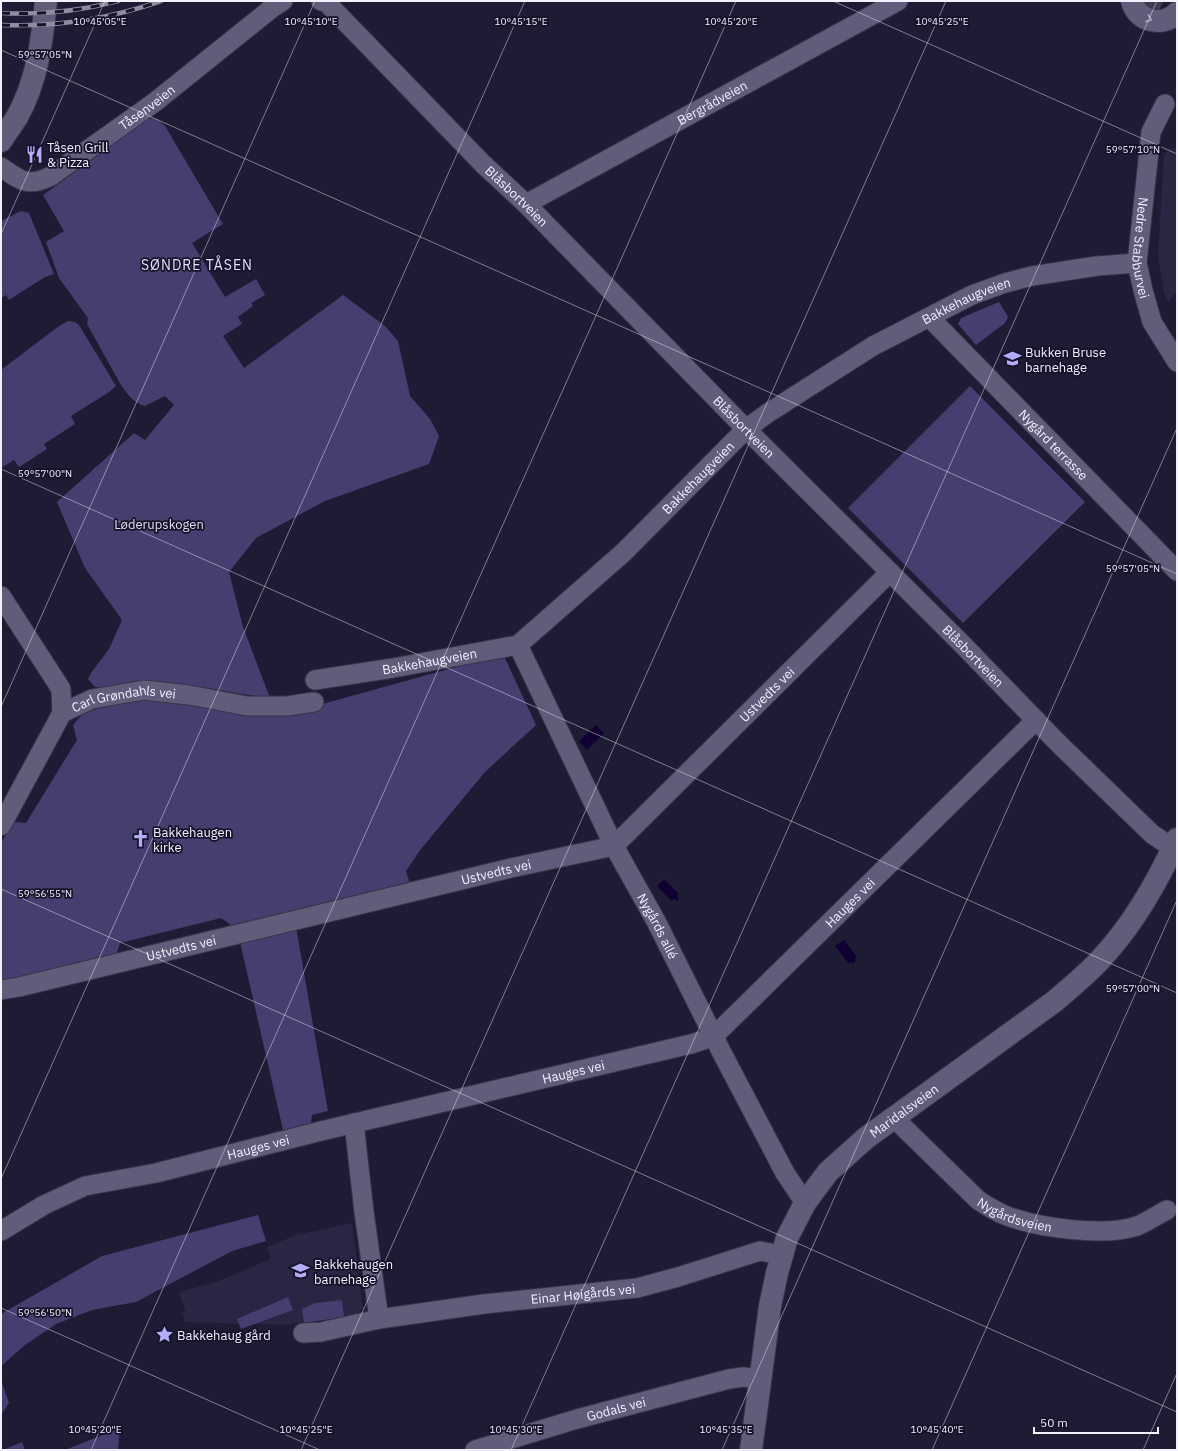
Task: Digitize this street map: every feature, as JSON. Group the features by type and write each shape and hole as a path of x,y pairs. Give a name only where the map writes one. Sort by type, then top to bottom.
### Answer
{"main road":[{"path":"1,141 17,117 27,96 35,73 41,44 46,1"},
{"path":"1131,2 1137,11 1148,20 1156,22 1175,17"},
{"name":"Maridalsveien","path":"751,1450 770,1306 781,1255 796,1219 805,1203 828,1172 866,1138 1034,1017 1067,991 1089,971 1119,939 1132,921 1152,888 1175,844"}],"street":[{"name":"Tåsenveien","path":"1,167 21,180 27,182 43,180 51,176 155,102 272,8 283,1"},
{"name":"Blåsbortveien","path":"321,1 327,3 483,164 526,204 746,429 1036,720 1152,834 1175,844"},
{"name":"Bergrådveien","path":"526,204 898,1"},
{"name":"Nedre Stabburvei","path":"1165,104 1151,132 1137,263 1152,322 1177,362"},
{"name":"Bakkehaugveien","path":"315,680 393,668 518,645 624,552 746,429 768,413 873,346 972,296 1005,283 1032,276 1097,266 1137,263"},
{"name":"Nygård terrasse","path":"930,318 1177,571"},
{"name":"Ustvedts vei","path":"1,990 117,964 511,868 614,846 890,572"},
{"path":"1,596 61,689 62,713"},
{"name":"Nygårds allé","path":"518,645 614,846 657,923 713,1037 785,1173 805,1203"},
{"name":"Carl Grøndahls vei","path":"1,826 62,713 92,699 144,690 189,695 247,706 287,706 314,702"},
{"name":"Hauges vei","path":"1,1231 44,1204 85,1186 156,1173 354,1123 691,1044 713,1037 1036,720"},
{"name":"Nygårdsveien","path":"893,1118 978,1200 988,1207 1007,1216 1033,1223 1063,1228 1109,1230 1138,1226 1167,1210"},
{"path":"354,1123 364,1212 379,1319"},
{"name":"Einar Høigårds vei","path":"303,1333 321,1332 379,1319 484,1304 637,1288 678,1277 760,1251 781,1255"},
{"name":"Godals vei","path":"475,1450 577,1419 729,1379 743,1377 760,1379"}],"shaded area":[{"path":"1170,148 1177,149 1177,292 1168,302 1164,292 1158,256 1164,155"},
{"path":"596,725 604,733 587,750 579,741"},
{"path":"664,879 679,894 677,896 679,899 677,901 674,899 672,901 657,886"},
{"path":"844,940 857,957 855,959 856,961 852,964 851,962 849,964 835,946"},
{"name":"Bakkehaugen barnehage","path":"352,1223 363,1309 353,1316 282,1325 185,1322 182,1312 186,1311 179,1292 216,1282 271,1259 267,1247 296,1235"}],"green space":[{"name":"Løderupskogen","path":"153,118 165,126 223,224 192,243 225,297 256,279 265,295 251,303 253,306 238,317 242,324 223,336 244,368 343,295 385,326 398,341 410,396 430,419 439,436 429,464 325,501 256,538 229,572 243,627 270,698 188,685 154,682 135,681 117,686 95,687 88,679 109,649 122,620 85,568 57,502 134,433 145,440 174,405 165,396 145,406 141,405 126,392 121,385 87,324 88,318 59,278 46,242 64,231 43,195 148,119"},
{"path":"21,211 29,213 54,274 45,277 9,300 6,295 1,298 1,221"},
{"path":"999,302 1008,317 1005,323 976,345 958,324 961,318"},
{"path":"68,321 75,322 79,325 116,386 71,416 75,424 44,444 47,449 19,467 14,460 1,468 1,370 59,326"},
{"path":"970,386 1085,502 963,623 848,508"},
{"path":"503,654 536,725 485,772 421,849 406,871 410,884 235,928 221,918 120,943 115,958 1,982 1,843 14,822 26,823 77,740 73,725 82,715 117,700 154,694 308,708"},
{"path":"296,927 328,1111 312,1115 311,1123 283,1130 240,942"},
{"path":"258,1215 266,1241 232,1251 136,1302 92,1310 56,1324 25,1345 1,1366 1,1314 102,1256"},
{"path":"288,1297 293,1310 241,1329 237,1319"},
{"path":"342,1300 344,1317 304,1323 302,1309 315,1303"},
{"path":"1,1380 9,1403 1,1415"},
{"path":"120,1428 118,1450 65,1450"},
{"path":"22,1442 25,1450 3,1450"}],"tunnel":[{"path":"1139,1 1177,20"}],"railway":[{"path":"1,13 60,12 118,1"},
{"path":"1,25 42,25 62,23 122,13 161,1"}],"place":[{"name":"Tåsen Grill & Pizza","path":"34,154"},
{"name":"Bukken Bruse barnehage","path":"1012,359"},
{"name":"Bakkehaugen kirke","path":"140,839"},
{"name":"Bakkehaugen barnehage","path":"301,1271"},
{"name":"Bakkehaug gård","path":"164,1335"}],"district":[{"name":"SØNDRE TÅSEN","path":"197,265"}]}
